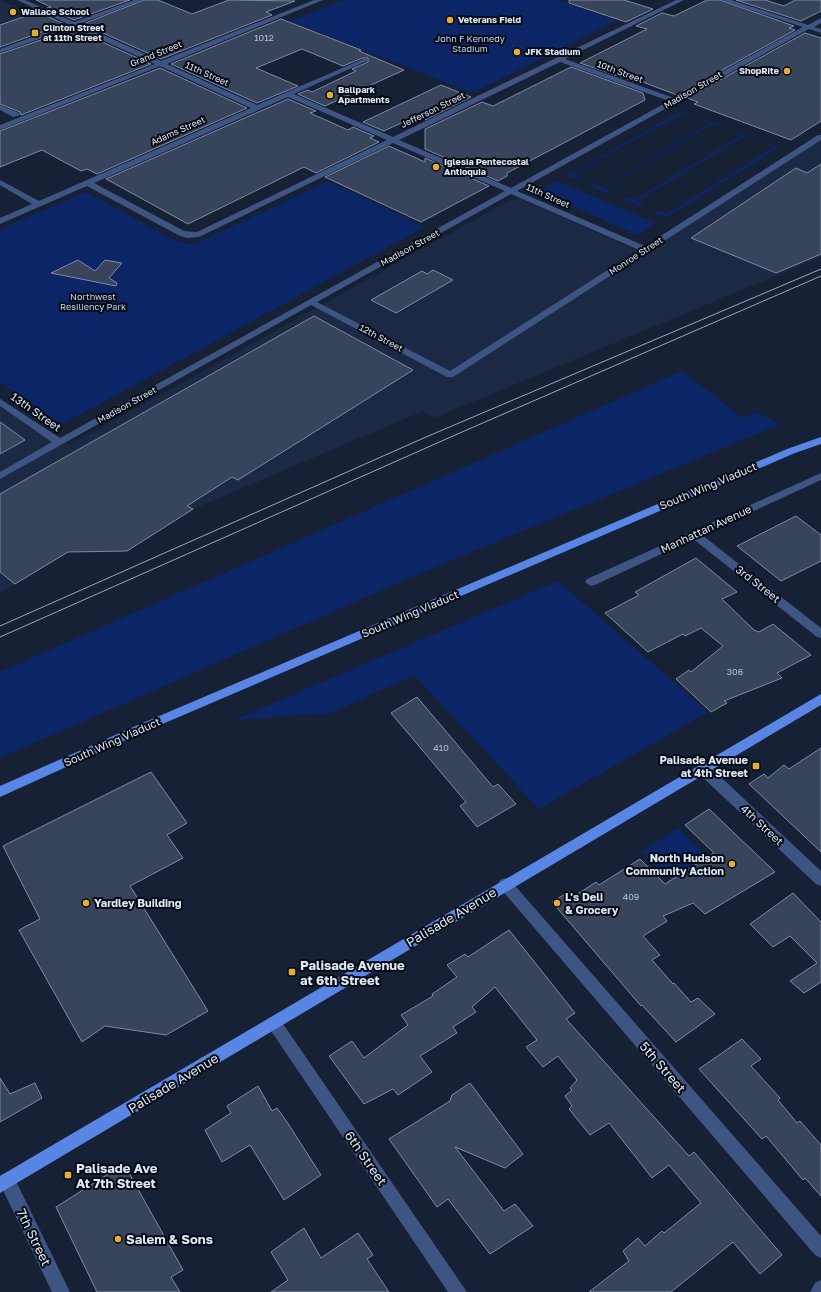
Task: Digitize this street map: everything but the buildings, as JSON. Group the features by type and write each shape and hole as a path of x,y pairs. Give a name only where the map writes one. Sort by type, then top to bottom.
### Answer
{"main road":[{"name":"South Wing Viaduct","path":"0,792 157,722 762,463 821,440"},
{"name":"Palisade Avenue","path":"3,1183 274,1024 505,884 821,699"}],"street":[{"name":"11th Street","path":"20,0 256,107"},
{"path":"0,51 140,0"},
{"name":"Grand Street","path":"0,128 320,0"},
{"name":"Jefferson Street","path":"88,183 181,233 194,235 204,233 681,0"},
{"path":"724,0 821,31"},
{"name":"Madison Street","path":"0,476 821,20"},
{"name":"10th Street","path":"559,59 675,101"},
{"name":"Adams Street","path":"0,221 365,60"},
{"name":"11th Street","path":"288,94 646,250"},
{"path":"0,107 16,115"},
{"name":"Monroe Street","path":"450,375 821,137"},
{"path":"0,182 39,204"},
{"name":"12th Street","path":"311,302 450,375"},
{"name":"13th Street","path":"0,402 59,442"},
{"name":"Manhattan Avenue","path":"591,582 821,476"},
{"name":"3rd Street","path":"694,534 821,634"},
{"name":"4th Street","path":"703,769 821,880"},
{"name":"5th Street","path":"505,884 821,1249"},
{"name":"6th Street","path":"274,1024 458,1292"},
{"name":"7th Street","path":"3,1183 61,1292"}],"shaded area":[{"name":"Wallace School","path":"0,0 52,24 0,43"},
{"path":"821,140 821,257 434,418 423,411 198,507 127,551 68,552 0,593 0,398 70,445 510,200 521,199 638,251"}],"green space":[{"name":"John F Kennedy Stadium","path":"343,0 558,0 617,21 472,93 290,21"},
{"path":"683,110 693,114 683,113 573,174 580,178 579,179 566,176"},
{"path":"704,119 724,126 721,127 713,124 604,187 611,192 606,193 590,186 592,183 602,187 711,123 703,120"},
{"path":"736,131 756,138 745,136 637,201 645,205 644,206 639,206 622,199 625,197 634,200 742,135 735,132"},
{"path":"767,143 779,147 667,217 655,213 658,210 667,214 774,147"},
{"name":"Northwest Resiliency Park","path":"328,181 425,227 63,424 59,423 0,382 0,229 86,192 174,240 186,244 197,243"},
{"path":"557,181 656,223 640,234 635,234 539,191"},
{"path":"682,371 743,418 756,412 781,424 419,574 0,758 0,672"},
{"path":"558,581 708,712 539,809 414,675 331,713 234,720"},
{"path":"678,828 708,857 671,880 641,852"}],"tram line":[{"path":"0,626 426,437 821,269"},
{"path":"0,637 462,432 821,276"}],"place":[{"name":"Wallace School","path":"13,12"},
{"name":"Veterans Field","path":"450,20"},
{"name":"Clinton Street at 11th Street","path":"35,33"},
{"name":"JFK Stadium","path":"517,52"},
{"name":"ShopRite","path":"787,71"},
{"name":"Ballpark Apartments","path":"330,95"},
{"name":"Iglesia Pentecostal Antioquia","path":"436,167"},
{"name":"Palisade Avenue at 4th Street","path":"756,766"},
{"name":"North Hudson Community Action","path":"732,864"},
{"name":"Yardley Building","path":"86,903"},
{"name":"L's Deli & Grocery","path":"557,903"},
{"name":"Palisade Avenue at 6th Street","path":"292,972"},
{"name":"Palisade Ave At 7th Street","path":"68,1175"},
{"name":"Salem & Sons","path":"118,1239"}]}
